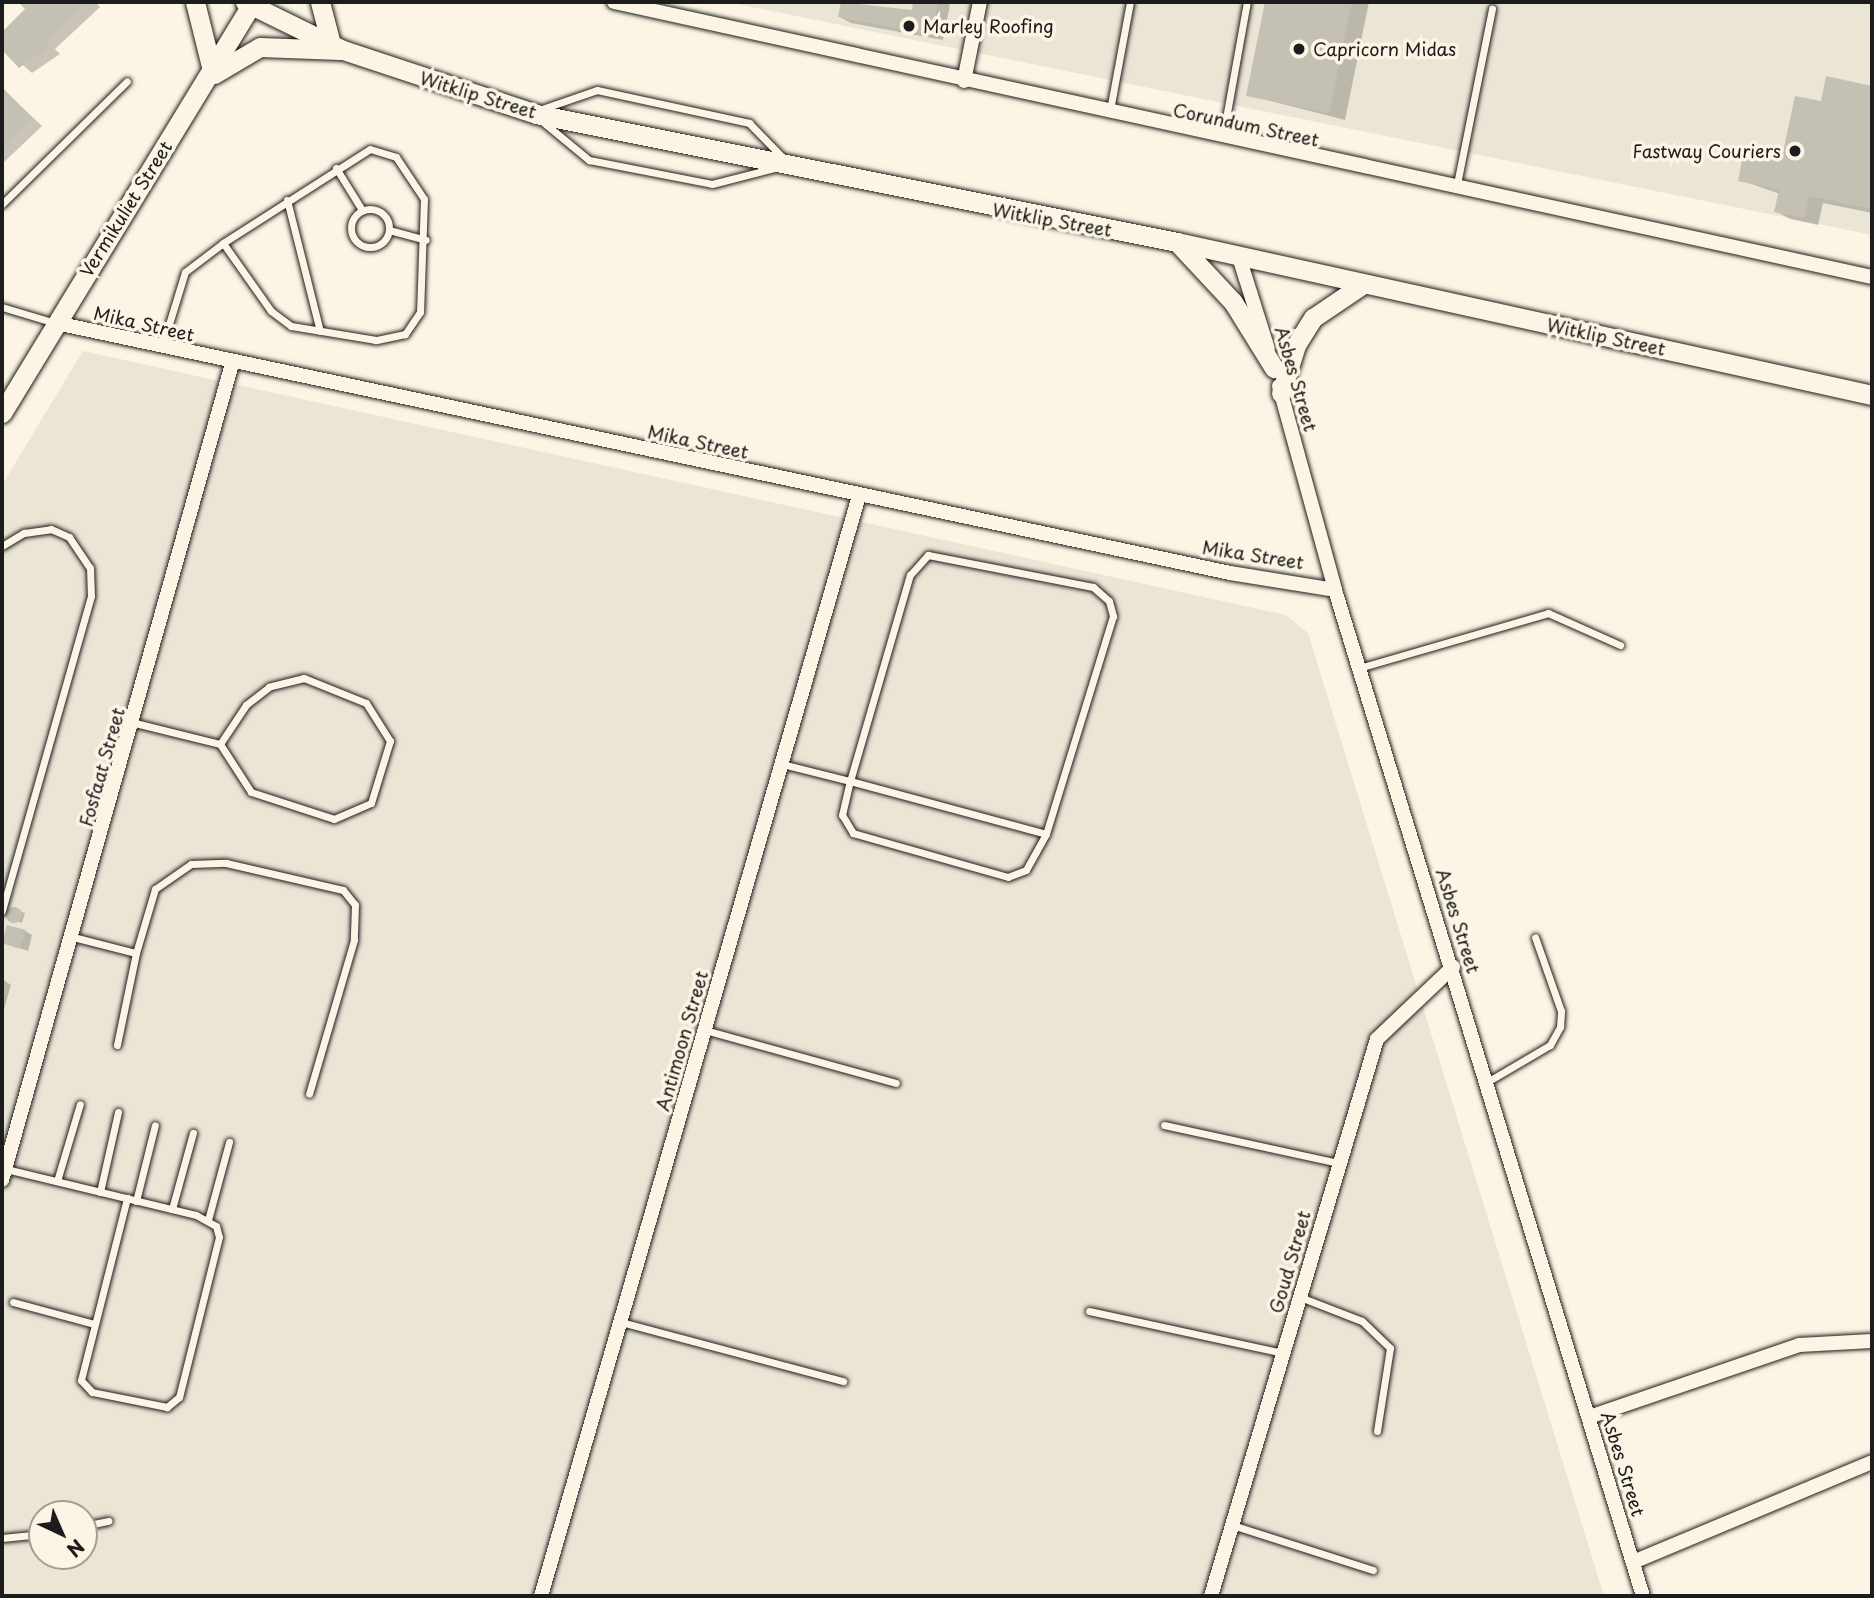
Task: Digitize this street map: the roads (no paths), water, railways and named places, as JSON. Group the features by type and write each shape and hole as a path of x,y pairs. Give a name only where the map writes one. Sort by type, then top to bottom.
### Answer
{"main road":[{"path":"195,2 210,75 260,47 337,47 320,2"},
{"name":"Vermikuliet Street","path":"2,414 55,323 210,75 251,3"},
{"name":"Witklip Street","path":"251,3 337,47 534,114 1177,242 1872,395"},
{"path":"1177,242 1233,302 1274,368"},
{"path":"1281,393 1296,345 1313,318 1363,284"}],"street":[{"name":"Corundum Street","path":"614,2 1456,190 1872,277"},
{"path":"964,81 980,2"},
{"name":"Asbes Street","path":"1239,257 1274,368 1335,590 1453,967 1643,1596"},
{"name":"Mika Street","path":"55,323 232,364 859,495 1335,590"},
{"name":"Fosfaat Street","path":"3,1174 135,723 232,364"},
{"name":"Antimoon Street","path":"541,1596 859,495"},
{"name":"Goud Street","path":"1211,1596 1377,1039 1453,967"},
{"path":"1589,1417 1799,1345 1872,1341"},
{"path":"1633,1562 1872,1462"}],"lane":[{"path":"1109,114 1130,2"},
{"path":"1223,139 1247,2"},
{"path":"1456,190 1492,9"},
{"path":"2,204 127,81"},
{"path":"597,90 749,123 787,165 744,181 712,184 603,163 577,152 534,114 597,90"},
{"path":"162,348 185,272 223,243 369,149 396,157 420,187 426,240 420,312 405,334 376,340 320,331 281,320 223,243"},
{"path":"336,168 362,210"},
{"path":"288,200 320,331"},
{"path":"362,210 350,226 358,243 378,246 389,230"},
{"path":"362,210 382,212 389,230"},
{"path":"389,230 426,240"},
{"path":"2,307 55,323"},
{"path":"2,546 24,533 51,529 83,550 90,568 90,596 2,911"},
{"path":"939,555 1093,587 1109,601 1113,616 1046,834 1034,861 1009,877 853,833 842,815 850,781 920,561 939,555"},
{"path":"1359,668 1548,613 1620,645"},
{"path":"135,723 220,744 251,792 334,819 371,803 390,741 366,703 304,678 261,693 220,744"},
{"path":"782,764 1046,834"},
{"path":"117,1045 136,953 156,889 191,864 226,863 343,890 355,905 354,940 309,1094"},
{"path":"73,937 136,953"},
{"path":"1487,1082 1530,1059 1560,1027 1535,937"},
{"path":"705,1030 895,1083"},
{"path":"57,1181 80,1104"},
{"path":"100,1192 118,1112"},
{"path":"136,1200 155,1125"},
{"path":"1164,1125 1339,1163"},
{"path":"172,1209 193,1133"},
{"path":"208,1220 229,1142"},
{"path":"3,1174 57,1181 100,1192 127,1198 136,1200 172,1209 208,1220 219,1237 176,1402 161,1406 84,1386 81,1372 127,1198"},
{"path":"1300,1296 1362,1321 1390,1348 1377,1431"},
{"path":"13,1302 94,1324"},
{"path":"1089,1311 1283,1353"},
{"path":"620,1322 843,1381"},
{"path":"98,1523 108,1521"},
{"path":"1232,1525 1373,1570"},
{"path":"2,1538 28,1535"}],"place":[{"name":"Marley Roofing","path":"909,26"},
{"name":"Capricorn Midas","path":"1299,49"},
{"name":"Fastway Couriers","path":"1795,151"}]}
